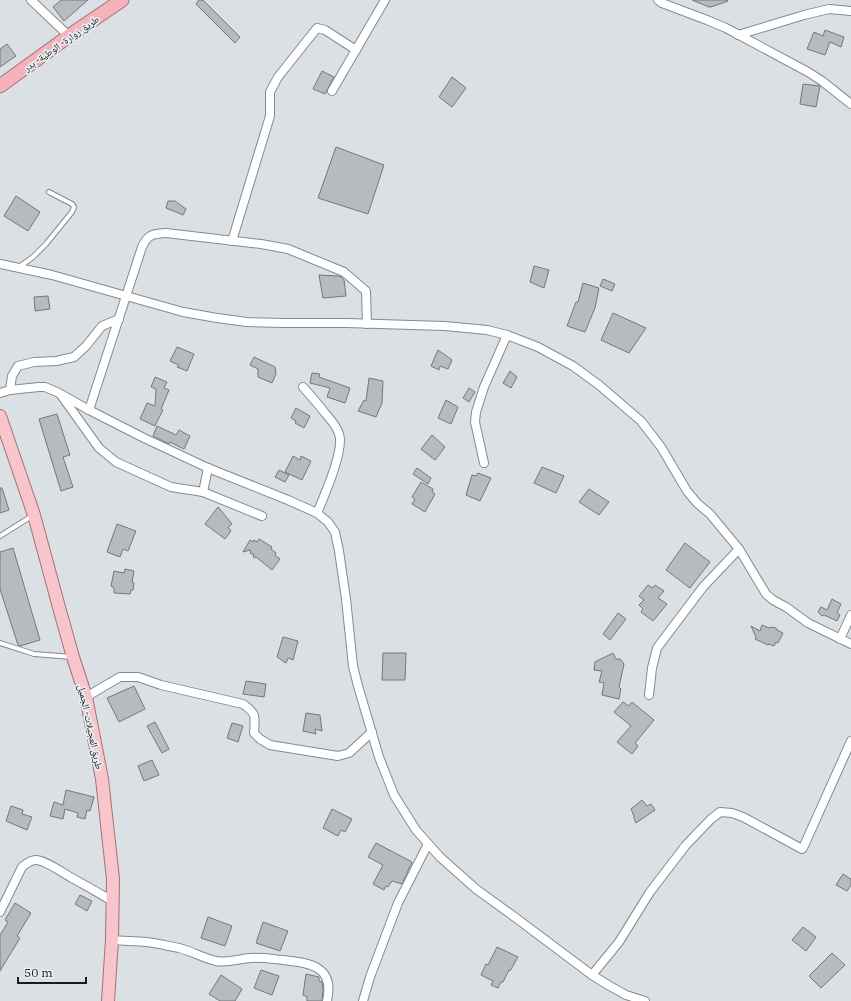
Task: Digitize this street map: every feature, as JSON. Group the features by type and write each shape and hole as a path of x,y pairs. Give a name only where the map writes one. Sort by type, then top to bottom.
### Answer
{"highway":[{"name":"طريق زوارة- الوطية- بدر","path":"0,86 122,0"}],"main road":[{"name":"طريق العجيلات- الجميل","path":"0,416 34,515 73,657 86,697 102,779 113,879 112,940 108,1001"}],"street":[{"path":"31,0 39,3 69,36"},
{"path":"332,91 385,0"},
{"path":"658,0 662,3 707,20 808,72 851,104"},
{"path":"738,35 829,9 851,11"},
{"path":"232,241 270,116 270,92 278,77 317,28 325,30 356,50"},
{"path":"89,410 142,247 145,240 150,235 166,233 261,244 288,249 344,272 366,291 367,324"},
{"path":"0,264 19,267 183,312 217,318 247,322 283,324 444,326 487,330 507,335 538,347 572,366 599,385 641,421 661,447 697,503 710,514 739,549 766,594 808,623 851,644"},
{"path":"10,390 12,376 18,366 34,362 56,361 74,357 86,346 102,326 119,319"},
{"path":"484,463 475,422 476,412 484,387 507,335"},
{"path":"0,393 10,390 45,387 60,393 89,410 144,438 208,468 317,513 328,522 335,532 346,599 353,666 379,757 394,795 416,830 440,857 476,888 592,975 625,998 645,1001"},
{"path":"303,387 333,423 340,434 340,449 327,489 317,513"},
{"path":"60,393 98,448 116,462 171,487 203,492 262,516"},
{"path":"203,492 208,468"},
{"path":"649,695 652,668 657,648 703,587 739,549"},
{"path":"840,639 851,615"},
{"path":"86,697 120,677 138,677 161,685 243,704 253,711 255,719 254,732 260,739 270,745 338,756 349,754 372,732"},
{"path":"592,975 619,942 650,892 686,845 711,819 720,812 743,816 802,849 851,741"},
{"path":"363,1001 370,977 398,903 428,844"},
{"path":"0,912 22,867 26,863 37,860 46,863 113,902"},
{"path":"112,940 160,944 216,961 268,958 297,962 316,967 322,971 329,984 327,1001"}],"lane":[{"path":"19,267 33,257 46,244 72,212 74,207 72,204 49,192"},
{"path":"0,536 34,515"},
{"path":"0,643 34,654 73,657"}],"building":[{"path":"61,0 88,0 64,21 53,7"},
{"path":"199,0 203,0 240,37 235,43 196,4"},
{"path":"692,0 727,0 728,1 709,7"},
{"path":"825,30 844,37 841,47 830,42 825,55 807,49 814,32 823,36"},
{"path":"7,44 16,56 0,67 0,49"},
{"path":"322,71 334,77 325,94 313,89"},
{"path":"452,77 466,88 452,107 439,97"},
{"path":"803,84 820,86 816,107 800,104"},
{"path":"336,147 384,165 368,214 318,198"},
{"path":"16,196 40,212 28,231 4,216"},
{"path":"168,201 175,201 186,209 183,215 166,208"},
{"path":"534,266 549,270 544,288 530,282"},
{"path":"319,275 341,277 344,280 346,296 323,298"},
{"path":"603,279 615,284 612,291 600,286"},
{"path":"583,283 599,288 595,308 585,332 567,326 576,302 578,302"},
{"path":"48,296 50,309 35,311 34,297"},
{"path":"613,313 646,328 629,353 601,340"},
{"path":"177,347 194,354 187,371 177,367 179,365 170,361"},
{"path":"438,350 452,360 448,369 440,366 439,370 431,366"},
{"path":"254,357 275,367 276,374 272,383 258,377 258,369 250,365"},
{"path":"510,371 517,377 511,388 503,383"},
{"path":"312,373 320,374 319,377 350,388 345,403 327,397 330,388 310,383"},
{"path":"155,377 167,382 164,388 169,390 161,409 163,410 155,426 140,419 147,403 155,406 156,389 151,387"},
{"path":"369,378 383,381 382,403 376,417 358,411 364,400 366,401"},
{"path":"469,388 475,392 469,402 463,398"},
{"path":"446,400 458,407 451,424 438,418"},
{"path":"296,408 310,416 304,428 295,423 296,421 291,418"},
{"path":"57,414 70,455 63,457 73,487 61,491 39,419"},
{"path":"157,426 176,435 179,430 190,436 184,449 153,436"},
{"path":"432,435 445,447 435,460 421,449"},
{"path":"293,456 300,460 301,456 311,461 302,480 285,472"},
{"path":"542,467 564,476 556,493 534,483"},
{"path":"417,468 431,478 428,484 413,474"},
{"path":"279,470 289,475 285,482 275,477"},
{"path":"478,473 491,478 480,501 466,495 472,475 476,476"},
{"path":"421,482 433,489 432,492 435,494 425,512 412,504 415,499 412,497"},
{"path":"0,488 2,488 9,510 0,513"},
{"path":"589,489 609,502 599,515 579,502"},
{"path":"218,507 232,524 228,527 231,531 225,539 205,524"},
{"path":"117,524 136,531 128,551 123,549 120,557 107,552"},
{"path":"259,539 272,547 271,549 276,553 275,555 280,559 272,570 256,557 254,558 250,550 243,552 250,540 257,542"},
{"path":"685,543 710,562 690,588 666,570"},
{"path":"13,548 40,640 20,646 18,645 0,589 0,552"},
{"path":"125,569 134,571 132,582 134,583 133,590 131,590 130,594 114,593 114,588 111,586 114,571 124,573"},
{"path":"648,585 653,588 655,585 664,591 658,598 667,604 653,621 641,612 643,609 639,605 644,600 639,596"},
{"path":"832,599 841,604 837,613 840,615 837,621 824,615 822,616 818,612 821,607 827,610"},
{"path":"618,613 626,619 610,640 603,634"},
{"path":"762,625 769,628 776,628 783,633 778,643 776,642 774,646 755,639 756,637 751,626 760,631"},
{"path":"283,637 298,641 293,660 288,658 286,663 277,657"},
{"path":"383,653 406,653 405,680 382,680"},
{"path":"613,653 616,659 620,659 624,664 619,687 621,689 619,699 602,695 604,683 599,682 602,671 594,670 595,662"},
{"path":"246,681 266,684 264,697 243,694"},
{"path":"134,686 145,709 119,722 107,698"},
{"path":"623,702 629,706 632,702 654,720 635,743 638,746 632,754 617,742 631,726 614,712"},
{"path":"306,713 320,715 322,731 315,729 316,734 303,731"},
{"path":"155,722 169,749 162,753 147,726"},
{"path":"232,723 243,726 238,742 227,738"},
{"path":"152,760 159,775 144,781 138,766"},
{"path":"66,790 94,797 90,811 87,810 85,819 77,817 78,813 65,809 63,819 50,816 54,802 63,805"},
{"path":"642,800 647,806 651,804 655,810 636,823 631,809"},
{"path":"11,806 23,810 22,814 32,817 27,830 6,821"},
{"path":"332,809 352,819 345,832 341,830 338,836 323,828"},
{"path":"376,843 412,862 402,884 392,881 384,890 373,884 383,865 368,857"},
{"path":"843,874 851,879 851,885 847,891 836,885"},
{"path":"80,895 92,901 87,911 75,904"},
{"path":"15,903 31,913 17,936 20,938 0,971 0,935 8,922 5,920"},
{"path":"208,917 232,926 225,946 201,938"},
{"path":"263,922 288,931 280,951 256,943"},
{"path":"803,927 816,937 806,951 792,940"},
{"path":"497,947 518,957 498,988 491,985 493,981 481,975"},
{"path":"832,953 845,965 821,988 809,976"},
{"path":"261,970 279,976 272,995 254,988"},
{"path":"306,974 319,977 319,981 322,982 322,1001 307,1001 307,997 303,995"},
{"path":"221,975 242,989 235,1001 220,1001 209,994"}]}
